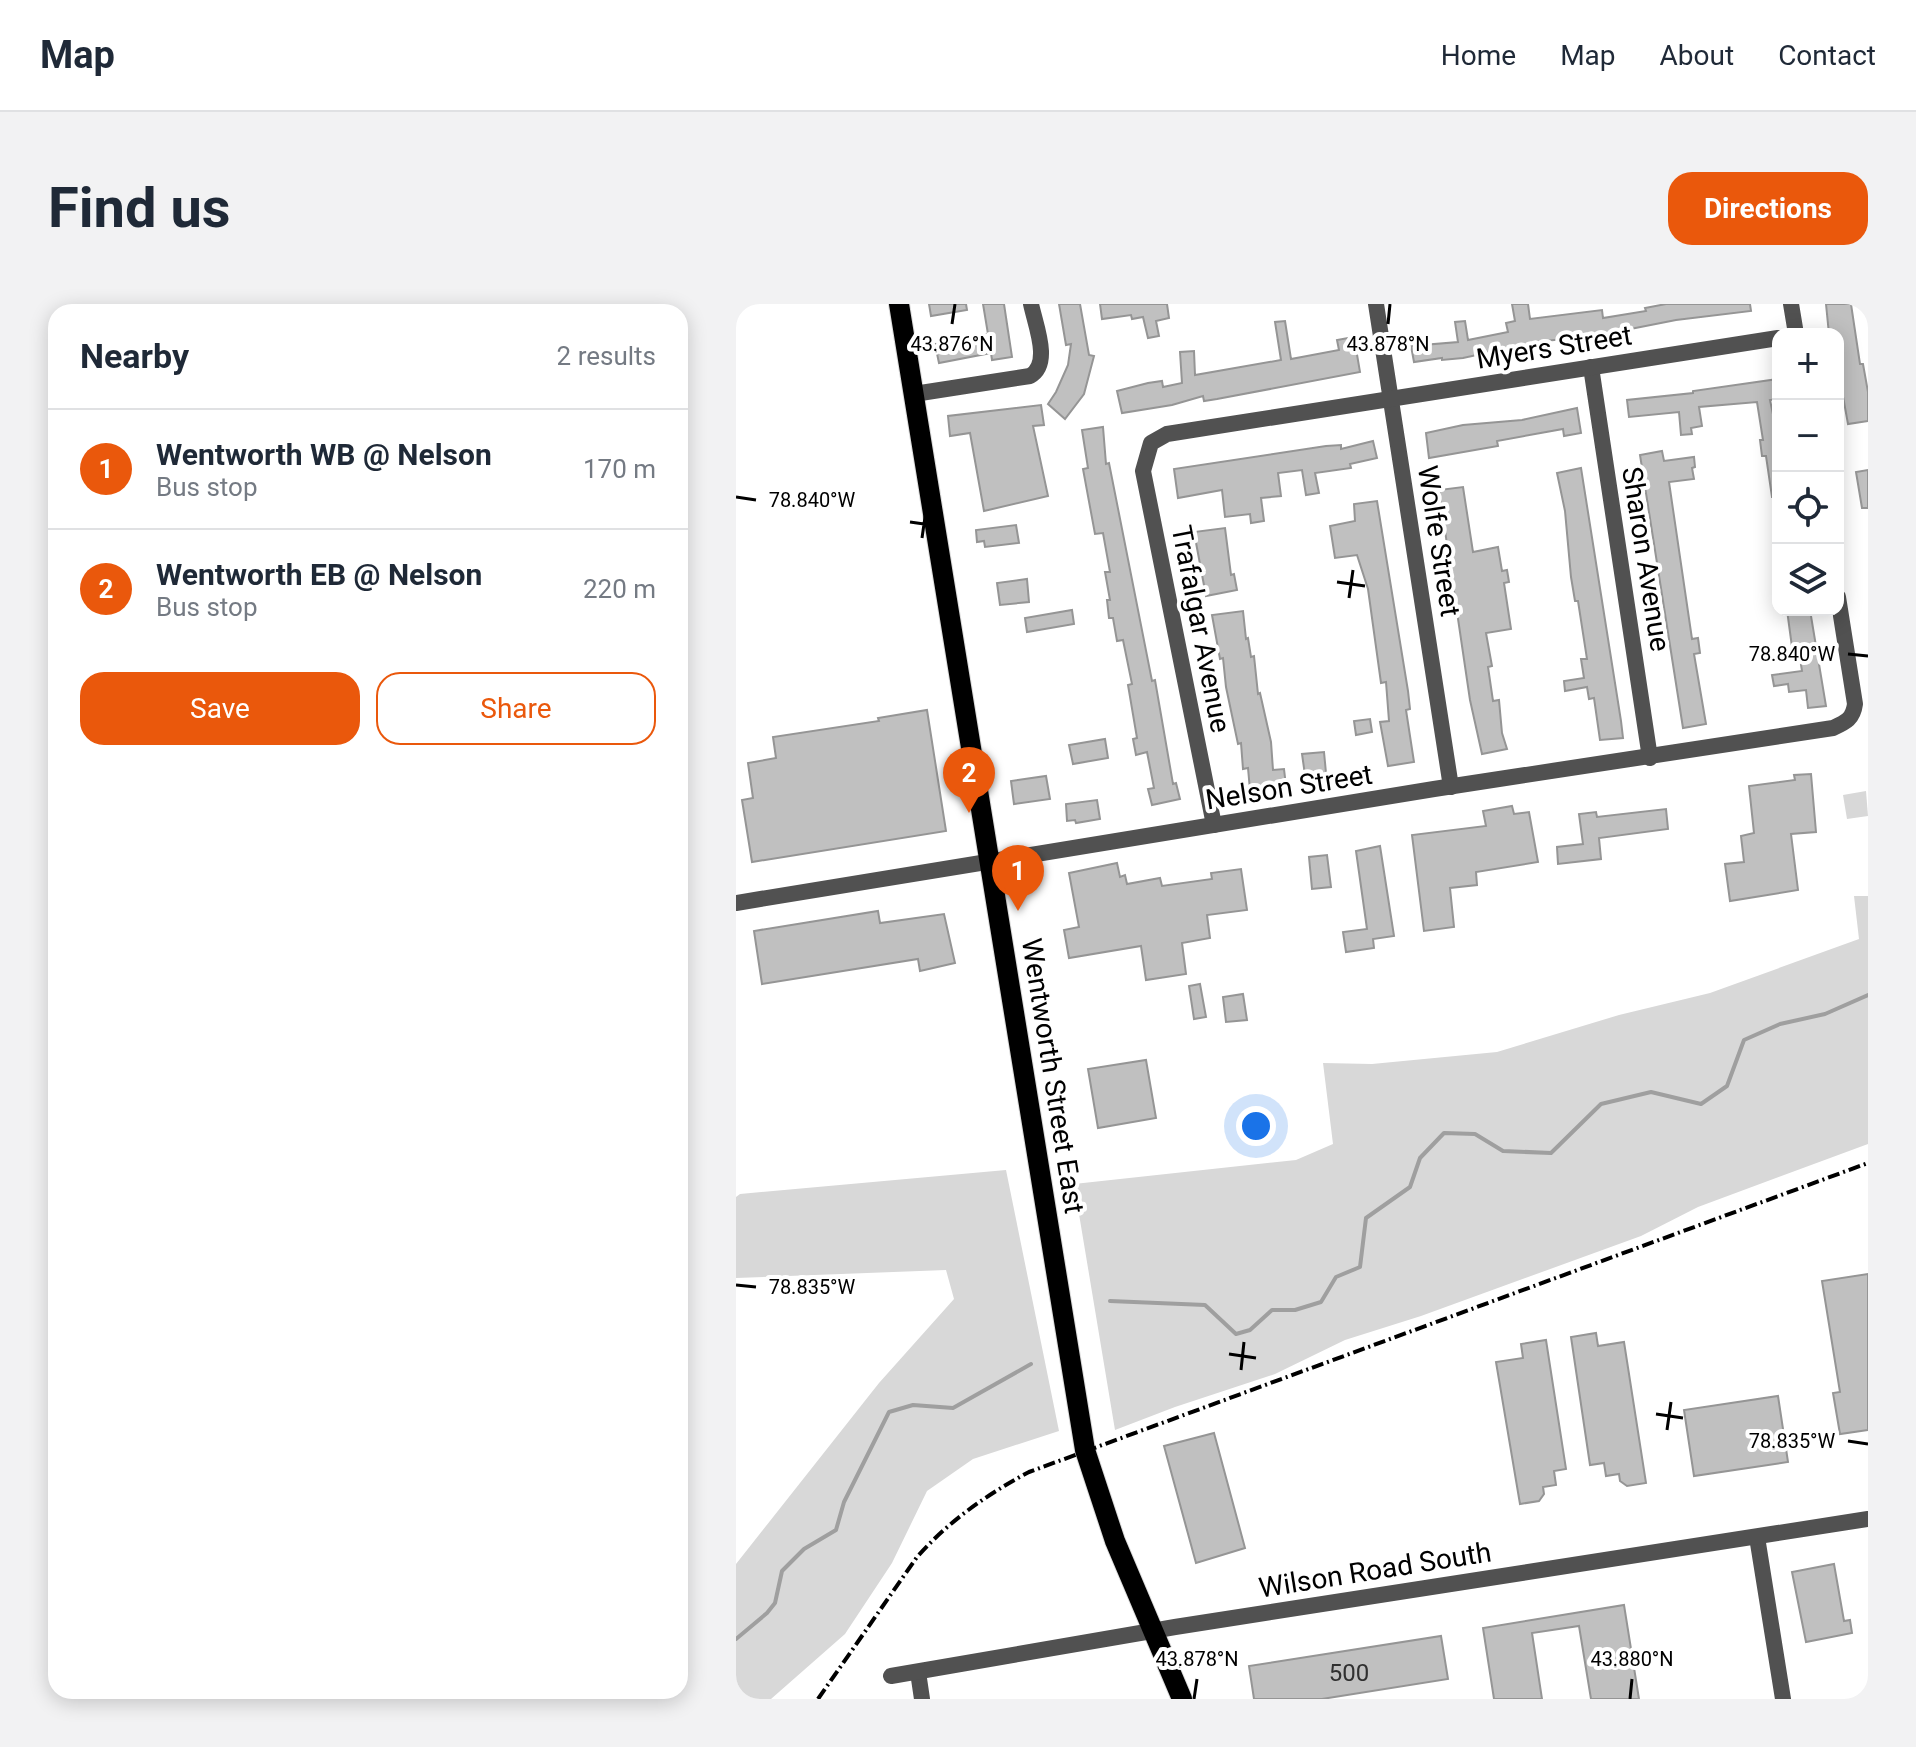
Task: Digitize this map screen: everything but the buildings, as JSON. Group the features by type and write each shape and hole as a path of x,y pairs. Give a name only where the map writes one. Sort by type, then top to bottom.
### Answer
{"main road":[{"name":"Wentworth Street East","path":"899,304 1085,1450 1115,1541 1182,1699"}],"street":[{"path":"914,394 1036,373 1041,355 1031,304"},
{"name":"Wolfe Street","path":"1376,304 1451,787"},
{"path":"1791,304 1795,328"},
{"name":"Myers Street","path":"1151,443 1167,434 1772,339"},
{"name":"Sharon Avenue","path":"1591,367 1650,758"},
{"name":"Trafalgar Avenue","path":"1151,443 1143,471 1214,825"},
{"name":"Nelson Street","path":"736,903 1833,728 1848,721 1854,714 1855,704 1841,616"},
{"name":"Wilson Road South","path":"891,1676 1153,1631 1868,1519"},
{"path":"1757,1537 1783,1699"},
{"path":"918,1672 922,1699"}],"shaded area":[{"path":"1866,791 1868,816 1847,819 1843,795"},
{"path":"1854,896 1868,896 1868,1144 1698,1207 1641,1236 1421,1316 1345,1340 1275,1374 1115,1430 1074,1184 1296,1160 1333,1144 1323,1063 1372,1064 1497,1052 1619,1015 1710,993 1859,939"},
{"path":"1006,1170 1059,1431 973,1459 927,1491 892,1563 845,1634 771,1699 736,1699 736,1564 879,1383 954,1299 946,1270 736,1278 736,1197 740,1194"}],"waterway":[{"path":"1110,1301 1205,1305 1236,1334 1250,1330 1272,1310 1295,1310 1321,1302 1336,1277 1360,1267 1366,1218 1410,1187 1420,1158 1444,1133 1475,1134 1503,1151 1551,1153 1601,1104 1651,1092 1701,1104 1727,1086 1744,1040 1780,1024 1825,1014 1868,995"},
{"path":"736,1639 775,1603 782,1571 804,1549 836,1530 844,1502 889,1412 913,1405 953,1408 1031,1364"}],"railway":[{"path":"818,1699 917,1557 969,1510 1029,1472 1868,1163"}],"place":[{"name":"Wentworth EB @ Nelson","path":"969,813"},
{"name":"Wentworth WB @ Nelson","path":"1018,911"}]}
